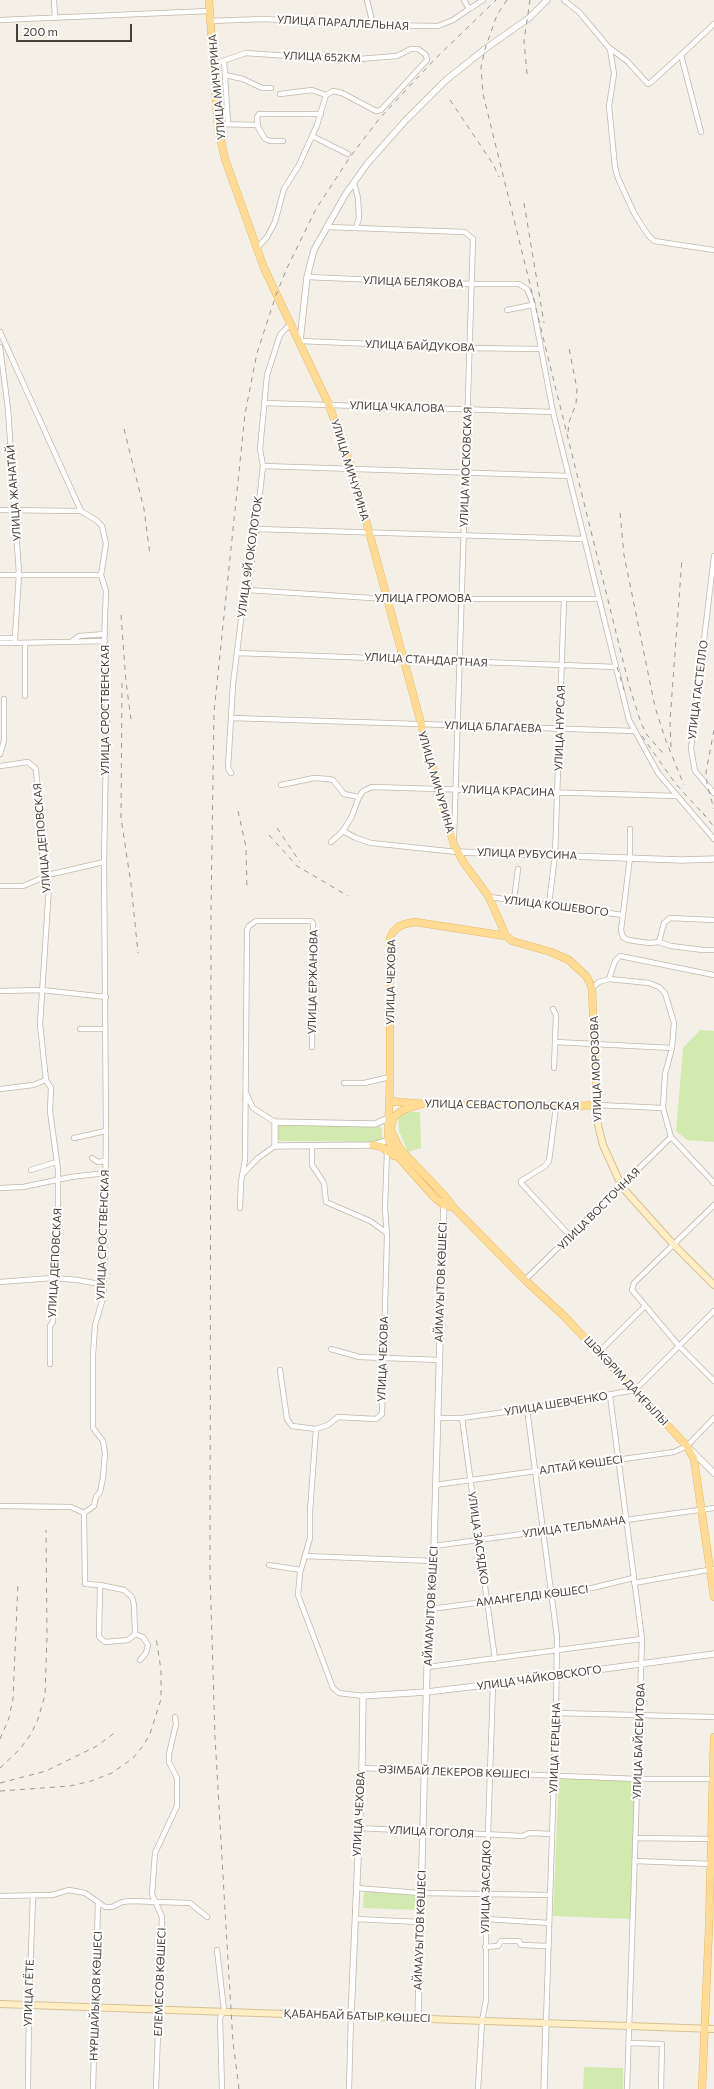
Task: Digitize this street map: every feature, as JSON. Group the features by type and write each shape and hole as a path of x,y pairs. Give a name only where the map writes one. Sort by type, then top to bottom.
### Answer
{"main road":[{"name":"УЛИЦА МИЧУРИНА","path":"209,0 218,124 226,163 273,289 300,341 329,405 352,469 420,724 455,848 489,897 506,936"},
{"name":"УЛИЦА ЧЕХОВА","path":"388,1140 390,1130 388,1118 390,1077 390,938 393,932 405,924 415,922 506,936"},
{"path":"506,936 512,941 551,952 569,960 587,977 592,988"},
{"name":"УЛИЦА МОРОЗОВА","path":"592,988 598,1125 603,1145 622,1186 674,1244 714,1285"},
{"name":"УЛИЦА СЕВАСТОПОЛЬСКАЯ","path":"389,1101 423,1104 556,1107 597,1105"},
{"path":"390,1130 395,1116 403,1110 423,1104"},
{"name":"ШӘКӘРІМ ДАҢҒЫЛЫ","path":"390,1130 400,1149 443,1194 454,1208 525,1280 564,1316 687,1446 694,1459 700,1510 711,1570 714,1597"},
{"name":"ШӘКӘРІМ ДАҢҒЫЛЫ","path":"388,1140 394,1152 435,1198 444,1205 454,1208"},
{"path":"374,1145 382,1147 400,1159"},
{"path":"702,2089 704,2029 712,1926 711,1864 713,1839 714,1737"},
{"name":"ҚАБАНБАЙ БАТЫР КӨШЕСІ","path":"0,2004 96,2009 418,2018 714,2029"}],"street":[{"path":"54,0 55,18"},
{"path":"367,0 373,25"},
{"path":"464,0 469,9"},
{"name":"УЛИЦА ПАРАЛЛЕЛЬНАЯ","path":"211,21 263,19 373,25 438,26 453,20 483,0"},
{"path":"300,341 307,277 314,250 354,183 385,142 424,100 485,49 529,18 547,0"},
{"path":"564,0 579,12 610,48 627,61 648,84 650,84 714,24"},
{"path":"0,20 209,11"},
{"path":"610,48 614,74 609,106 615,167 618,178 634,213 648,235 654,241 714,250"},
{"name":"УЛИЦА 652КМ","path":"214,64 246,53 347,60 397,56 411,49 418,49 426,55 427,60 381,110 376,111 342,93 333,91 326,95 312,90 280,94"},
{"path":"681,55 701,132"},
{"path":"224,61 228,124"},
{"path":"225,75 243,79 262,88 271,88"},
{"path":"258,247 267,237 275,222 284,189 299,165 312,136 321,114 326,95"},
{"path":"283,141 270,141 265,139 257,125 257,117 262,113 321,114"},
{"path":"218,124 257,125"},
{"path":"312,136 348,154"},
{"path":"354,183 358,194 359,210 359,220 356,228"},
{"name":"УЛИЦА МОСКОВСКАЯ","path":"327,227 439,230 470,234 473,239 459,662 455,848"},
{"name":"УЛИЦА БЕЛЯКОВА","path":"307,277 472,284 519,284 527,289 532,305"},
{"path":"507,310 532,305 553,412 633,731 658,773 714,839"},
{"name":"УЛИЦА 9Й ОКОЛОТОК","path":"231,773 228,768 233,684 243,604 248,590 263,466 260,449 267,375 280,335 291,323"},
{"path":"0,332 81,511 0,510"},
{"name":"УЛИЦА БАЙДУКОВА","path":"300,341 470,348 540,349"},
{"name":"УЛИЦА ЖАНАТАЙ","path":"0,347 8,409 19,574 15,641"},
{"name":"УЛИЦА ЧКАЛОВА","path":"264,403 553,412"},
{"path":"263,466 569,476"},
{"name":"УЛИЦА СРОСТВЕНСКАЯ","path":"81,511 96,520 102,526 106,544 101,575 106,590 103,672 107,698 104,862 106,998 104,1285 103,1298 93,1335 93,1428 103,1441 104,1464 103,1478 94,1506 84,1513"},
{"path":"256,529 584,539"},
{"name":"УЛИЦА ГАСТЕЛЛО","path":"714,556 691,749 695,771 714,793"},
{"path":"0,574 101,575"},
{"name":"УЛИЦА ГРОМОВА","path":"248,590 387,599 599,599"},
{"name":"УЛИЦА НУРСАЯ","path":"549,904 556,855 564,599"},
{"path":"71,642 79,636 105,634"},
{"path":"0,638 25,644 104,641"},
{"path":"0,643 15,641"},
{"path":"25,644 25,696"},
{"name":"УЛИЦА СТАНДАРТНАЯ","path":"237,653 616,667"},
{"path":"0,754 4,741 4,699"},
{"name":"УЛИЦА БЛАГАЕВА","path":"232,718 633,731"},
{"name":"УЛИЦА ДЕПОВСКАЯ","path":"0,766 28,762 36,769 45,877 49,888 40,1024 46,1080 51,1088 50,1111 58,1180 58,1210 52,1278 53,1322 50,1326 50,1364"},
{"path":"281,785 314,778 328,778 334,780 344,794 359,797 352,816 342,831 331,842"},
{"name":"УЛИЦА КРАСИНА","path":"359,797 363,791 372,786 456,790 677,796"},
{"name":"УЛИЦА КОШЕВОГО","path":"630,829 630,857 621,933 628,940 649,943 659,942 670,946 714,950"},
{"name":"УЛИЦА РУБУСИНА","path":"342,831 370,843 556,855 681,860 714,859"},
{"path":"0,886 23,886 45,877 104,862"},
{"name":"УЛИЦА РУБУСИНА","path":"514,900 518,869"},
{"name":"УЛИЦА КОШЕВОГО","path":"489,897 623,915"},
{"path":"659,942 664,923 670,918 714,920"},
{"name":"УЛИЦА ЕРЖАНОВА","path":"245,1091 247,930 249,926 256,921 311,921 313,923 312,1047"},
{"path":"609,979 615,960 620,956 714,975"},
{"path":"592,988 599,982 609,979 649,983 659,987 665,993 674,1023 672,1048 666,1067 663,1108 671,1138 714,1184"},
{"path":"0,991 42,990 70,995 106,998"},
{"path":"553,1009 556,1015 554,1068"},
{"path":"80,1029 105,1029"},
{"path":"555,1042 672,1048"},
{"path":"344,1084 364,1083 390,1077"},
{"path":"0,1089 34,1085 46,1080"},
{"path":"245,1091 253,1108 274,1122 375,1124 390,1130"},
{"path":"240,1208 242,1175 245,1160 245,1091"},
{"name":"УЛИЦА СЕВАСТОПОЛЬСКАЯ","path":"597,1105 663,1108"},
{"path":"556,1107 549,1161 545,1166 521,1180 521,1183 572,1237"},
{"path":"375,1124 388,1118"},
{"path":"274,1122 275,1146"},
{"path":"74,1138 106,1132"},
{"name":"УЛИЦА ВОСТОЧНАЯ","path":"525,1280 572,1237 671,1138"},
{"path":"242,1175 258,1158 275,1146 374,1145 388,1140"},
{"name":"УЛИЦА ЧЕХОВА","path":"316,1429 328,1425 338,1418 376,1419 382,1414 387,1233 385,1208 388,1140"},
{"path":"312,1146 312,1165 324,1184 326,1202 370,1221 384,1229 387,1233"},
{"name":"УЛИЦА СРОСТВЕНСКАЯ","path":"92,1158 98,1162 105,1162"},
{"path":"31,1170 56,1162"},
{"path":"0,1188 24,1187 105,1173"},
{"name":"АЙМАУЫТОВ КӨШЕСІ","path":"418,2018 420,1893 424,1832 430,1609 436,1485 444,1205 443,1194"},
{"path":"714,1205 634,1283 632,1290 679,1346 714,1381"},
{"path":"0,1282 52,1278 78,1280 104,1285"},
{"path":"599,1352 645,1306"},
{"path":"635,1390 714,1311"},
{"path":"331,1349 359,1357 439,1360"},
{"path":"280,1370 288,1423 292,1426 316,1429 310,1511 310,1538 301,1570 298,1595 333,1688 339,1693 363,1696"},
{"name":"УЛИЦА ШЕВЧЕНКО","path":"438,1418 462,1418 527,1409 610,1396 635,1390"},
{"name":"УЛИЦА БАЙСЕИТОВА","path":"610,1396 625,1520 642,1639 627,2089"},
{"name":"УЛИЦА ГЕРЦЕНА","path":"527,1409 557,1651 544,2089"},
{"name":"УЛИЦА ЗАСЯДКО","path":"462,1418 495,1659"},
{"name":"АЛТАЙ КӨШЕСІ","path":"436,1485 674,1452 687,1446 714,1418"},
{"path":"687,1446 714,1472"},
{"path":"0,1506 71,1507 84,1513 85,1584 100,1585 124,1590 132,1597 134,1605 135,1634"},
{"name":"УЛИЦА ТЕЛЬМАНА","path":"434,1546 714,1508"},
{"path":"305,1556 433,1561"},
{"path":"269,1565 301,1570"},
{"name":"АМАНГЕЛДІ КӨШЕСІ","path":"430,1609 551,1594 634,1580 711,1570"},
{"path":"100,1585 99,1637 105,1642 125,1641 135,1634"},
{"path":"135,1634 143,1637 148,1645 146,1653 140,1660"},
{"path":"428,1667 642,1639"},
{"name":"УЛИЦА ЧАЙКОВСКОГО","path":"363,1696 428,1692 714,1654"},
{"name":"УЛИЦА ЗАСЯДКО","path":"478,2089 482,2021 486,2000 485,1947 487,1835 493,1684"},
{"name":"УЛИЦА ЧЕХОВА","path":"349,2089 358,1828 362,1768 363,1696"},
{"path":"556,1713 714,1717"},
{"name":"ЕЛЕМЕСОВ КӨШЕСІ","path":"156,2089 162,1917 152,1894 155,1853 177,1806 177,1778 169,1762 169,1754 176,1724 175,1717"},
{"name":"ӘЗІМБАЙ ЛЕКЕРОВ КӨШЕСІ","path":"362,1768 638,1779 713,1779"},
{"name":"УЛИЦА ГОГОЛЯ","path":"358,1828 487,1835 523,1836 530,1833 552,1834"},
{"path":"635,1838 713,1839"},
{"path":"635,1861 711,1864"},
{"path":"356,1888 420,1893 550,1895"},
{"path":"0,1896 52,1895 69,1890 85,1893 98,1903 112,1907 130,1900 190,1903 207,1917"},
{"name":"УЛИЦА ГЁТЕ","path":"28,2089 33,1896"},
{"name":"НҰРШАЙЫҚОВ КӨШЕСІ","path":"93,2089 98,1903"},
{"path":"356,1919 420,1922"},
{"path":"486,1920 549,1923"},
{"path":"485,1947 498,1946 500,1941 519,1941 522,1945 548,1946"},
{"path":"217,1950 223,2012 220,2018 222,2089"},
{"path":"629,2043 662,2044 661,2089"}],"green space":[{"path":"700,1030 714,1031 714,1142 687,1140 676,1131 683,1048"},
{"path":"398,1112 420,1112 421,1148 408,1152 399,1131"},
{"path":"282,1124 376,1125 382,1128 382,1139 377,1142 280,1141 277,1137 278,1127"},
{"path":"559,1776 635,1779 630,1919 553,1916"},
{"path":"364,1892 418,1895 417,1910 363,1908"},
{"path":"584,2067 623,2068 623,2089 583,2089"}],"railway":[{"path":"239,2089 233,2042 215,1737 210,1573 211,910 214,712 245,414 257,353 276,295 287,268 316,209 350,157 379,119 434,60 496,0"},
{"path":"507,0 497,15 485,49 481,67 483,94 629,685 641,723 647,735 663,753"},
{"path":"527,74 524,41 530,0"},
{"path":"450,100 493,164 499,177"},
{"path":"524,203 544,323"},
{"path":"568,432 569,422 576,404 577,389 569,348"},
{"path":"124,429 144,509 150,555"},
{"path":"620,513 624,555 655,707 666,741 684,785"},
{"path":"671,747 670,721 682,558"},
{"path":"121,615 126,682 131,719"},
{"path":"617,667 624,690"},
{"path":"122,683 121,818 131,884 138,953"},
{"path":"714,730 706,772 707,784 714,809"},
{"path":"642,736 675,783 705,816"},
{"path":"238,811 246,847 247,890"},
{"path":"703,813 714,827"},
{"path":"277,828 300,862"},
{"path":"269,835 297,866 348,896"},
{"path":"0,1768 20,1749 31,1734 38,1719 45,1695 47,1636 46,1530"},
{"path":"0,1739 9,1718 13,1699 18,1583"},
{"path":"0,1791 70,1786 91,1781 112,1773 133,1758 143,1746 150,1734 161,1699 161,1670 156,1637"},
{"path":"0,1783 46,1771 97,1746 117,1731"}]}
